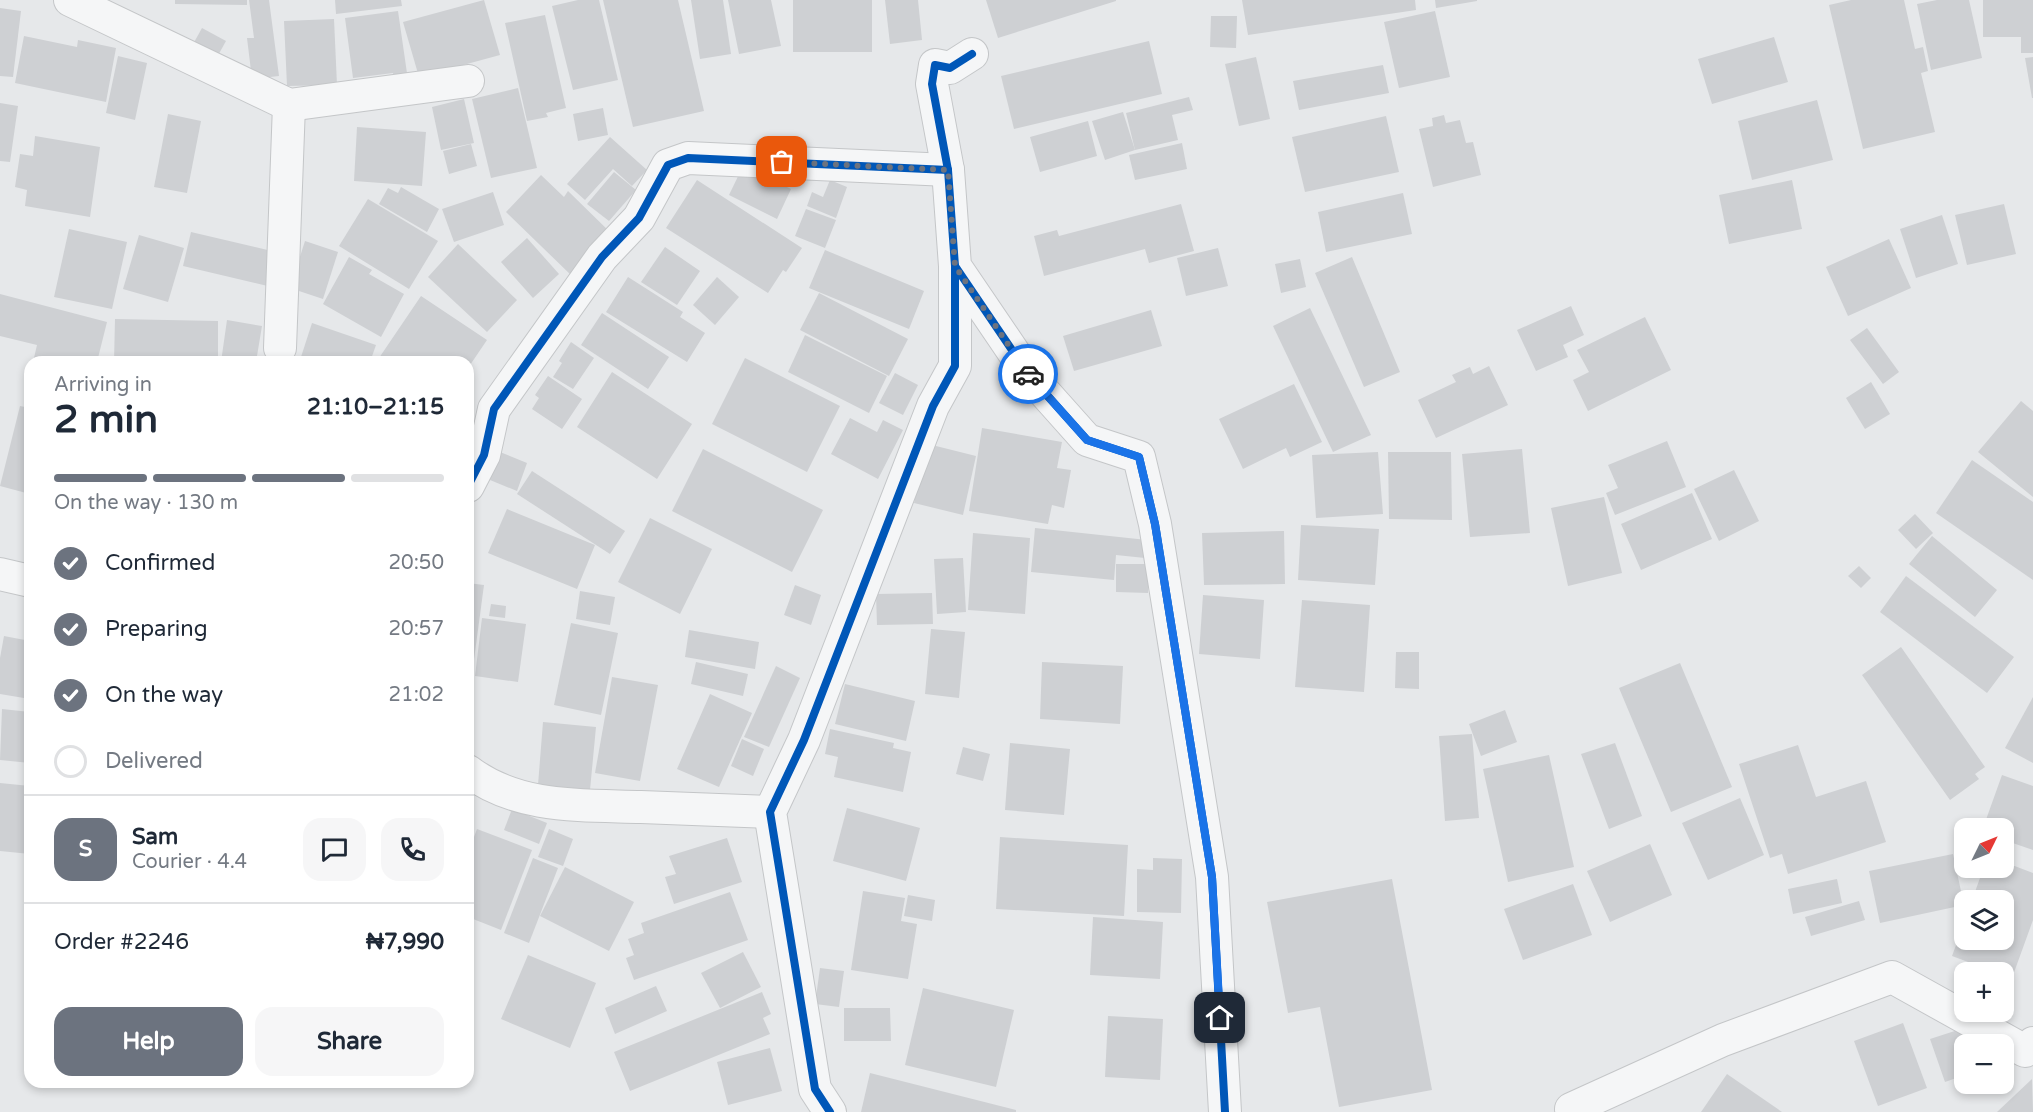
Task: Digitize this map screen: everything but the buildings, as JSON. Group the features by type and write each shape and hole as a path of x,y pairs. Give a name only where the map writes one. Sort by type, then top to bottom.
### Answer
{"street":[{"path":"70,0 288,105 468,81"},
{"path":"830,1112 815,1089 770,812 804,740 933,406 955,366 955,266 948,170 932,84 936,65 950,68 972,54"},
{"path":"280,348 288,105"},
{"path":"474,475 484,456 494,409 602,257 639,218 668,165 688,158 948,170"},
{"path":"955,266 1029,375 1087,440 1139,457 1155,524 1212,877 1225,1112"},
{"path":"0,574 24,580"},
{"path":"474,776 513,796 553,805 770,812"},
{"path":"1570,1111 1723,1040 1892,977 2025,1051 2033,1043"}],"cycle path":[{"path":"972,54 950,68 935,65 932,84 948,170 955,266 1029,375 1087,440 1139,457 1155,524 1212,877 1225,1112"},
{"path":"474,474 484,455 494,409 602,257 639,218 668,165 688,158 948,170"},
{"path":"830,1112 815,1089 770,812 804,740 933,406 955,366 955,266"}],"way so far":[{"path":"782,162 948,170 955,266 1028,374"}],"route":[{"path":"1028,374 1087,440 1139,457 1155,524 1212,877 1220,1018"}]}
